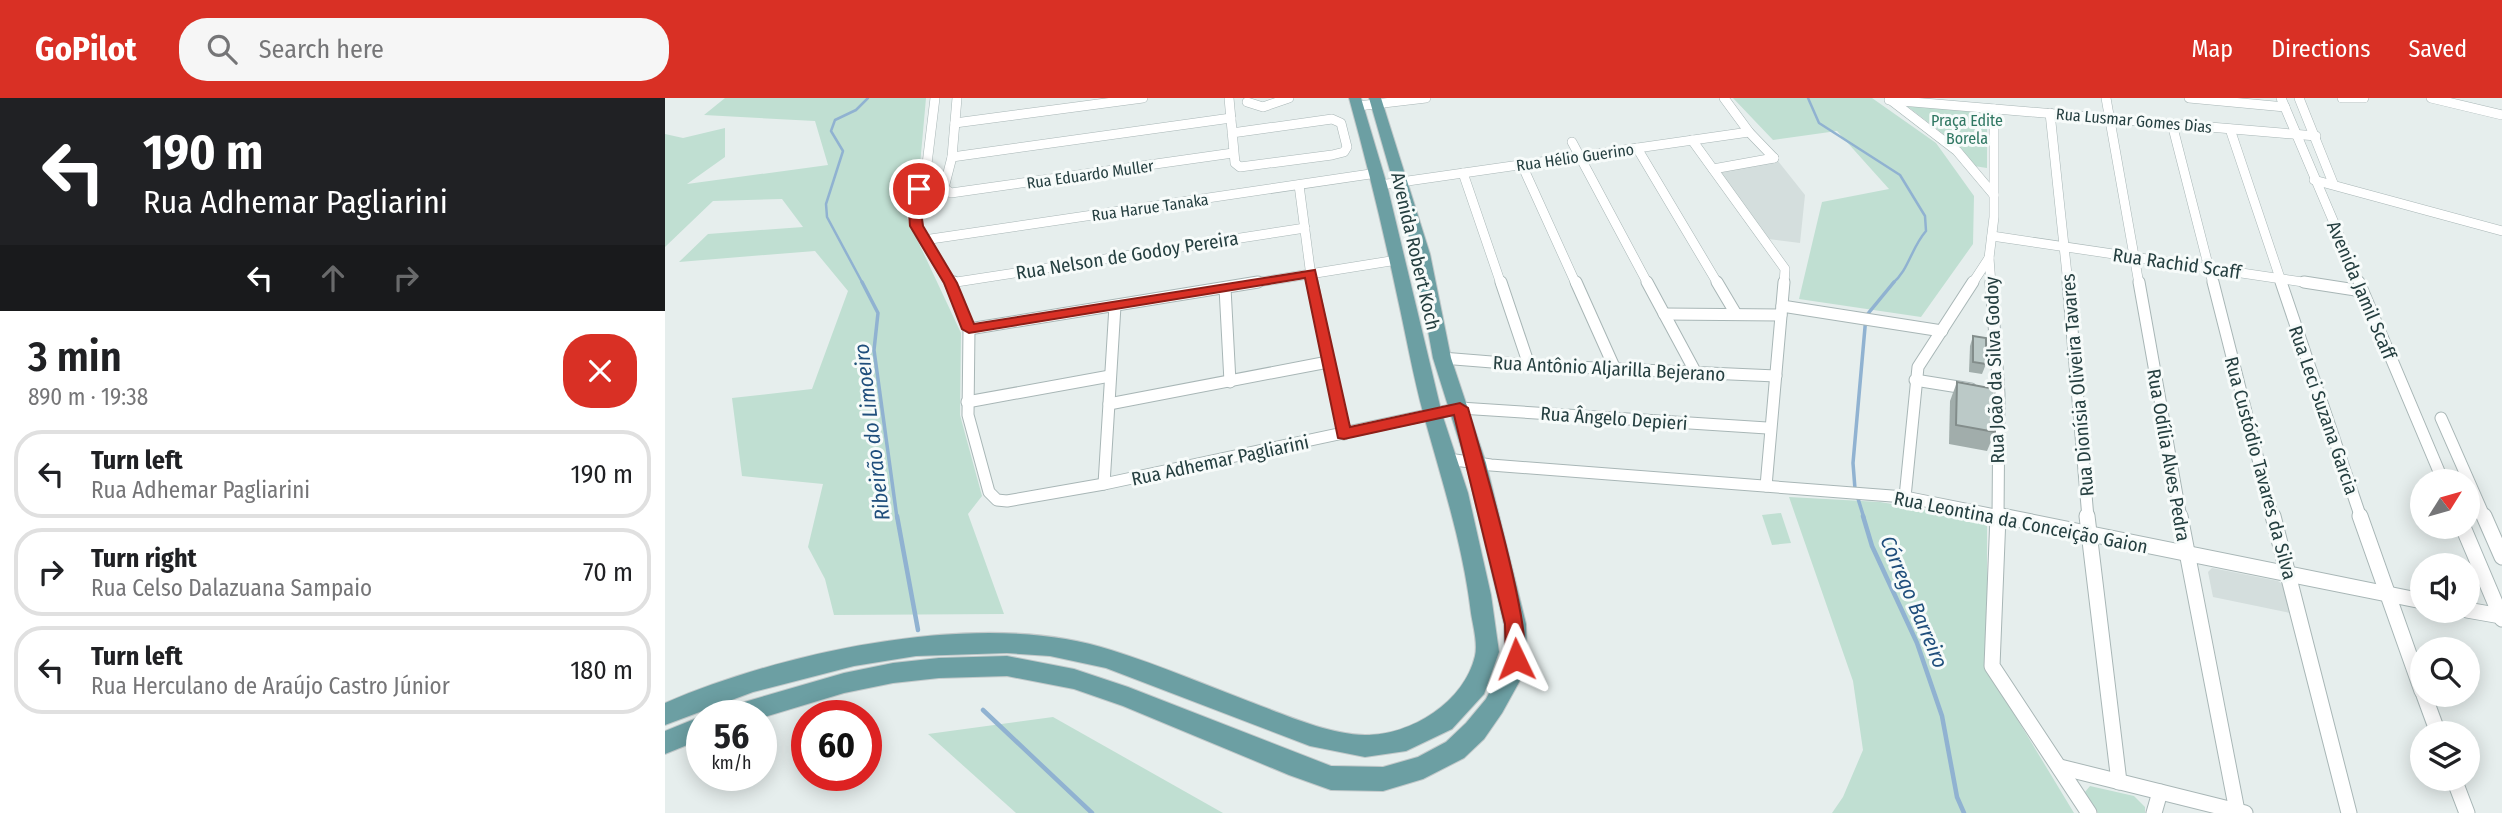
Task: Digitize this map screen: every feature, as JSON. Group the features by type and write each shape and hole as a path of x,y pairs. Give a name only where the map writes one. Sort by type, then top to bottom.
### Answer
{"main road":[{"name":"Avenida Robert Koch","path":"777,703 844,683 893,673 939,668 1007,666 1074,679 1128,697 1331,778 1383,779 1401,775 1455,750 1475,731 1505,687 1516,659 1514,624 1476,463 1442,358 1422,254 1376,101"},
{"name":"Avenida Robert Koch","path":"665,714 753,682 854,656 916,646 1007,643 1051,646 1107,658 1310,735 1364,746 1406,740 1443,721 1476,687 1488,652 1480,595 1458,493 1433,414 1378,179 1356,102"},
{"path":"665,743 686,734"}],"street":[{"path":"935,98 927,164 915,212 917,226 950,283 969,329 967,402 1110,376"},
{"path":"957,98 952,157 1230,109 1271,99"},
{"path":"955,122 1143,98"},
{"path":"1250,104 1270,106 1289,98"},
{"path":"1356,102 1426,98"},
{"path":"1724,98 1749,132 1774,158"},
{"name":"Rua Odília Alves Pedra","path":"2106,98 2187,554 2241,812"},
{"path":"2189,98 2283,103"},
{"path":"2299,98 2333,183"},
{"path":"2342,98 2364,98"},
{"path":"2431,98 2501,114"},
{"path":"2488,98 2501,114"},
{"path":"1888,99 1957,151 1994,195"},
{"name":"Rua Lusmar Gomes Dias","path":"1888,99 2316,136"},
{"name":"Avenida Jamil Scaff","path":"2283,103 2439,469"},
{"name":"Rua João da Silva Godoy","path":"1994,108 1994,195 1989,258 1999,394 1999,517 1992,666 2089,813"},
{"path":"1230,109 1234,163 1240,167 1332,155 1344,152 1347,147 1341,123 1332,119 1232,133"},
{"name":"Rua Dionísia Oliveira Tavares","path":"2050,113 2065,247 2089,535 2119,782"},
{"name":"Rua Custódio Tavares da Silva","path":"2172,124 2349,813"},
{"name":"Rua Leci Suzana Garcia","path":"2230,129 2410,658"},
{"name":"Rua Hélio Guerino","path":"1378,179 1400,182 1749,132"},
{"path":"1692,140 1786,269 1776,376 1767,428 1766,486"},
{"path":"1572,142 1696,373"},
{"path":"1637,148 1736,314"},
{"name":"Rua Eduardo Muller","path":"952,157 944,188 955,193 1234,153"},
{"path":"1713,170 1774,158"},
{"path":"1522,164 1615,369"},
{"path":"1463,173 1529,365"},
{"name":"Rua Harue Tanaka","path":"924,240 1299,185 1378,179"},
{"path":"2314,180 2502,231"},
{"path":"1299,185 1310,273 1344,434"},
{"name":"Rua Nelson de Godoy Pereira","path":"950,283 1305,228"},
{"name":"Rua Rachid Scaff","path":"1992,236 2362,290"},
{"path":"1905,497 1918,367 1989,258"},
{"path":"969,329 1397,260"},
{"path":"1225,288 1230,382"},
{"path":"1104,484 1115,306"},
{"path":"1664,314 1782,311 1844,316 1942,331"},
{"name":"Rua Antônio Aljarilla Bejerano","path":"1442,358 1529,365 1776,376"},
{"path":"1109,404 1328,362"},
{"path":"1915,380 1999,394"},
{"name":"Rua Adhemar Pagliarini","path":"967,402 969,423 989,492 997,500 1007,501 1104,484 1460,408"},
{"name":"Rua Ângelo Depieri","path":"1460,408 1767,428"},
{"path":"2441,418 2502,557"},
{"path":"2422,431 2449,437"},
{"name":"Rua Leontina da Conceição Gaion","path":"1448,459 1905,497 2410,599"},
{"path":"2468,539 2502,618"},
{"path":"2480,613 2502,618"},
{"path":"2060,767 2241,812"},
{"path":"2459,791 2467,813"},
{"path":"2154,813 2160,792"}],"shaded area":[{"path":"1778,161 1805,195 1800,243 1769,239 1719,170"},
{"path":"2212,568 2278,581 2282,584 2290,613 2213,597 2208,572"}],"green space":[{"path":"725,98 926,98 920,165 911,191 907,218 961,333 960,415 982,496 968,514 1004,614 834,615 825,579 808,547 823,484 742,476 732,398 812,389 848,291 815,251 679,262 708,234 803,227 782,199 713,201 665,247 665,134 683,138 725,128 725,157 687,184 828,165 815,121 704,115"},
{"path":"1733,98 1872,98 1936,143 1974,196 1973,244 1921,317 1799,299 1822,202 1889,189 1837,131 1773,140"},
{"name":"Praça Edite Borela","path":"1907,106 1987,111 1987,168 1974,166 1942,133"},
{"path":"1789,497 1880,502 1978,518 1987,525 1987,662 1993,679 2074,813 1832,813 1843,797 1863,750 1853,681"},
{"path":"1781,513 1791,543 1772,545 1762,515"},
{"path":"1053,717 1223,813 1016,813 928,734"},
{"path":"2090,786 2134,796 2145,807 2145,813 2098,813 2085,792"}],"building":[{"path":"1973,336 1986,338 1986,364 1973,362"},
{"path":"1957,382 1995,389 1995,432 1956,425"}],"waterway":[{"name":"Ribeirão do Limoeiro","path":"863,284 827,217 826,204 843,151 831,131 835,120 856,110 868,98"},
{"name":"Córrego Barreiro","path":"1808,98 1819,123 1900,175 1925,216 1926,231 1894,282"},
{"name":"Ribeirão do Limoeiro","path":"862,282 878,313 874,350 897,518"},
{"name":"Córrego Barreiro","path":"1864,518 1855,489 1853,463 1866,316 1894,282"},
{"name":"Ribeirão do Limoeiro","path":"897,516 918,630"},
{"name":"Córrego Barreiro","path":"1863,516 1872,546 1917,643 1942,716 1957,797 1964,813"},
{"name":"Ribeirão do Limoeiro","path":"983,710 1092,813"}],"route":[{"path":"919,189 915,215 920,235 950,283 969,329 1310,273 1344,434 1460,408 1476,463 1514,624 1516,659"}]}
